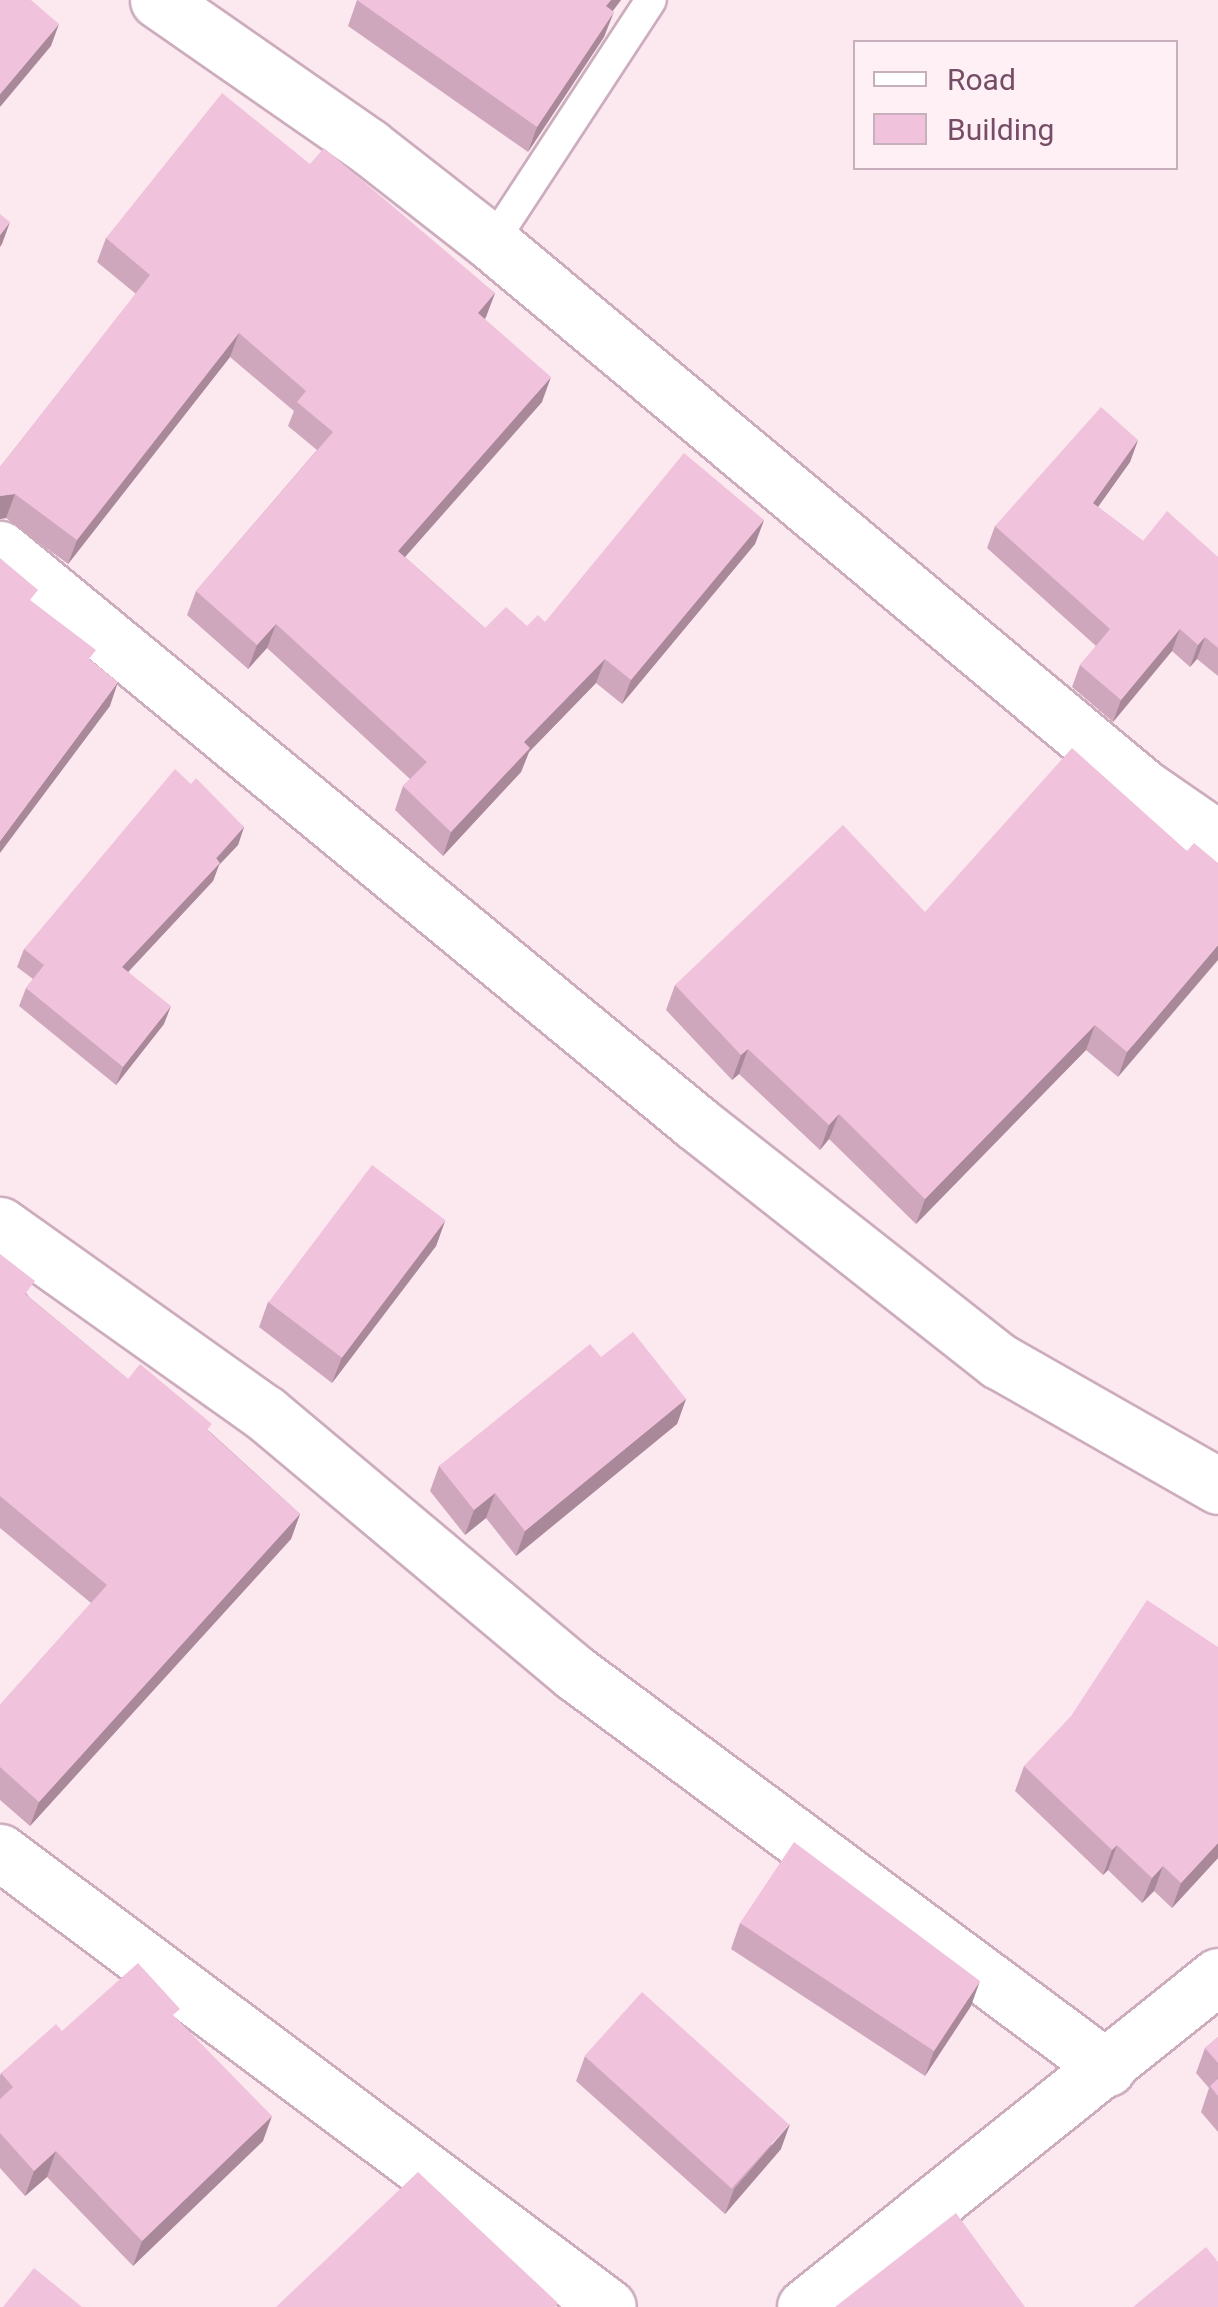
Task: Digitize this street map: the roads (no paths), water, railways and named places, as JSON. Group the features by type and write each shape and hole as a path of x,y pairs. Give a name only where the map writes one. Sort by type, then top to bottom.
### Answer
{"street":[{"path":"158,0 368,146 492,242 1143,787 1218,839"},
{"path":"0,549 695,1122 999,1361 1218,1486"},
{"path":"0,1224 265,1413 575,1673 1107,2068"},
{"path":"0,1852 608,2307"},
{"path":"805,2307 1218,1976"}],"lane":[{"path":"492,242 652,0"}]}
